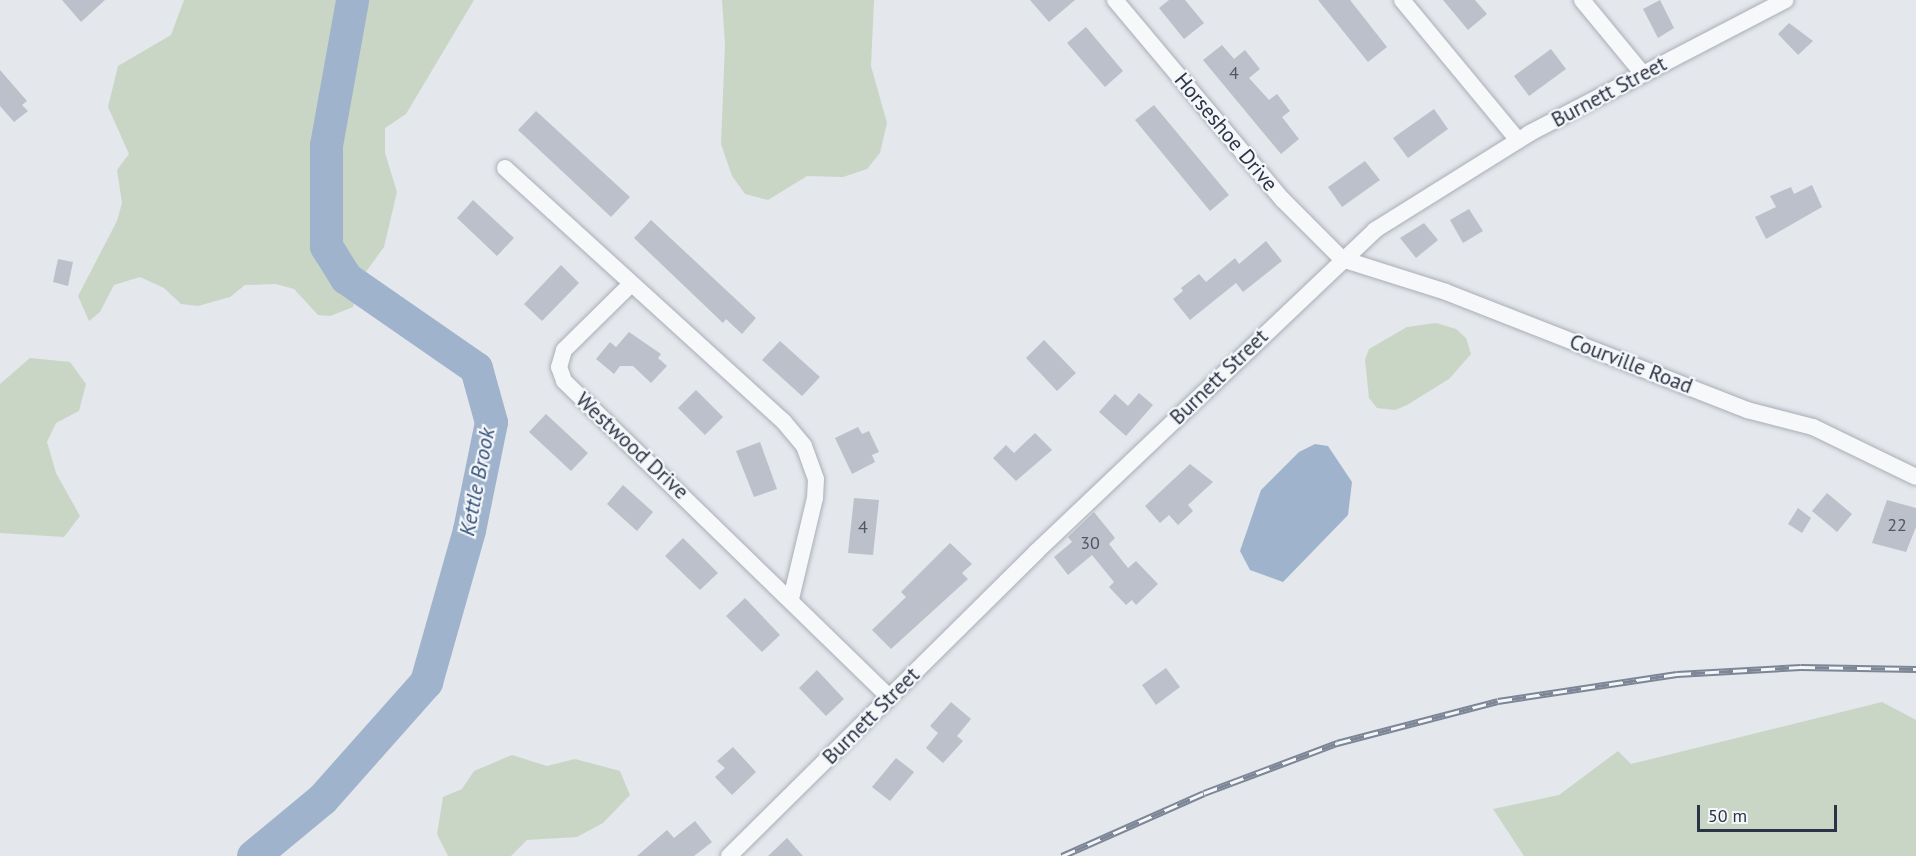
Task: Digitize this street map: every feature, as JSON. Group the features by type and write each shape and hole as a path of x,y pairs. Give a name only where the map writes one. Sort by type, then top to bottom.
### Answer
{"street":[{"name":"Horseshoe Drive","path":"1115,0 1282,199 1342,259"},
{"path":"1402,0 1518,140"},
{"path":"1582,0 1643,74"},
{"name":"Burnett Street","path":"729,856 889,697 1342,259 1388,221 1518,140 1785,0"},
{"path":"505,168 784,422 804,446 816,479 815,498 791,599"},
{"name":"Courville Road","path":"1342,259 1446,292 1747,410 1813,427 1916,477"},
{"name":"Westwood Drive","path":"631,284 564,350 561,375 574,393 791,599 889,697"}],"green space":[{"path":"184,0 474,0 406,114 385,128 385,153 397,192 384,247 365,273 353,307 330,316 318,315 294,289 276,284 245,285 230,297 198,306 181,304 164,288 140,277 114,285 100,312 89,321 78,296 117,221 122,203 117,170 129,154 108,107 118,66 171,35"},
{"path":"722,0 874,0 871,66 887,123 880,153 867,169 843,177 807,176 768,200 745,194 732,176 721,144 725,44"},
{"path":"1436,323 1456,329 1466,338 1471,354 1449,379 1407,405 1395,410 1377,408 1369,398 1365,360 1369,349 1407,327"},
{"path":"30,358 70,362 86,384 79,411 56,423 47,442 56,473 80,516 64,537 0,533 0,384"},
{"path":"1882,702 1916,720 1916,856 1524,856 1493,809 1559,795 1618,751 1631,764"},
{"path":"512,755 547,766 575,759 620,771 630,795 603,823 577,837 527,840 511,856 448,856 437,834 443,797 462,789 474,771"}],"water":[{"path":"1315,444 1328,446 1352,482 1348,515 1283,582 1250,570 1240,551 1261,490 1299,452"}],"building":[{"path":"62,0 105,0 81,22"},
{"path":"1030,0 1075,0 1049,22"},
{"path":"1169,0 1185,0 1204,23 1184,39 1159,8"},
{"path":"1318,0 1350,0 1387,47 1368,62"},
{"path":"1443,0 1475,0 1487,14 1468,30"},
{"path":"1660,0 1674,28 1658,38 1643,9"},
{"path":"1789,23 1813,41 1798,55 1778,34"},
{"path":"1086,27 1123,71 1105,87 1067,43"},
{"path":"1222,45 1234,59 1245,50 1260,69 1249,78 1269,100 1277,94 1290,111 1282,117 1299,139 1281,154 1203,60"},
{"path":"1551,49 1566,69 1529,96 1514,76"},
{"path":"0,70 27,101 22,105 28,111 14,122 0,106"},
{"path":"1154,105 1229,195 1210,211 1135,120"},
{"path":"1434,109 1448,129 1408,158 1393,138"},
{"path":"536,111 630,197 611,217 518,130"},
{"path":"1365,161 1380,180 1342,207 1328,187"},
{"path":"1812,185 1822,207 1766,239 1755,217 1776,207 1770,196 1791,187 1794,194"},
{"path":"473,200 514,238 497,256 457,218"},
{"path":"1469,209 1483,231 1463,243 1450,220"},
{"path":"651,220 756,318 742,334 726,319 723,323 634,238"},
{"path":"1424,223 1438,240 1416,258 1400,238"},
{"path":"1266,241 1282,261 1243,292 1236,283 1190,320 1173,299 1183,291 1181,288 1199,274 1206,282 1235,258 1239,264"},
{"path":"58,259 73,262 68,286 53,282"},
{"path":"561,265 579,283 542,321 524,304"},
{"path":"629,332 661,354 658,358 667,366 651,383 633,366 620,366 614,374 596,359 610,342 616,347"},
{"path":"1044,340 1076,373 1057,391 1026,358"},
{"path":"780,341 820,377 802,396 762,360"},
{"path":"696,390 723,417 705,435 678,408"},
{"path":"1139,393 1153,405 1126,436 1099,412 1115,394 1128,406"},
{"path":"546,414 588,453 571,471 529,432"},
{"path":"858,427 862,434 869,431 879,452 872,455 875,462 852,474 835,438"},
{"path":"1035,433 1052,450 1016,481 993,458 1006,445 1014,453"},
{"path":"760,442 777,489 754,497 736,451"},
{"path":"1190,464 1213,482 1188,505 1193,511 1178,525 1169,515 1160,523 1145,506"},
{"path":"623,485 653,512 637,531 607,504"},
{"path":"1827,493 1852,514 1837,532 1812,511"},
{"path":"854,498 879,500 873,555 848,553"},
{"path":"1887,500 1916,508 1916,527 1906,552 1872,543"},
{"path":"1798,508 1811,518 1802,533 1788,524"},
{"path":"1094,512 1115,538 1109,544 1128,568 1136,561 1158,584 1136,605 1132,600 1126,605 1109,587 1114,582 1092,555 1068,575 1054,557 1072,542 1068,537"},
{"path":"683,538 718,573 700,590 665,556"},
{"path":"950,543 972,564 962,573 968,579 891,649 872,630 906,597 901,592"},
{"path":"745,598 780,635 762,652 726,616"},
{"path":"1166,668 1180,687 1156,705 1142,685"},
{"path":"817,670 844,699 826,716 799,688"},
{"path":"951,702 971,719 957,736 963,741 943,763 926,748 938,733 930,726"},
{"path":"733,747 756,772 732,795 715,777 725,768 717,761"},
{"path":"896,758 914,772 890,801 872,787"},
{"path":"695,821 712,842 694,856 637,856 667,830 674,838"},
{"path":"787,838 803,856 768,856"}],"waterway":[{"name":"Kettle Brook","path":"253,856 322,799 426,682 469,530 491,422 476,368 346,278 326,246 326,145 352,0"}],"railway":[{"path":"1062,856 1204,793 1337,743 1498,701 1677,674 1801,667 1916,669"}]}
